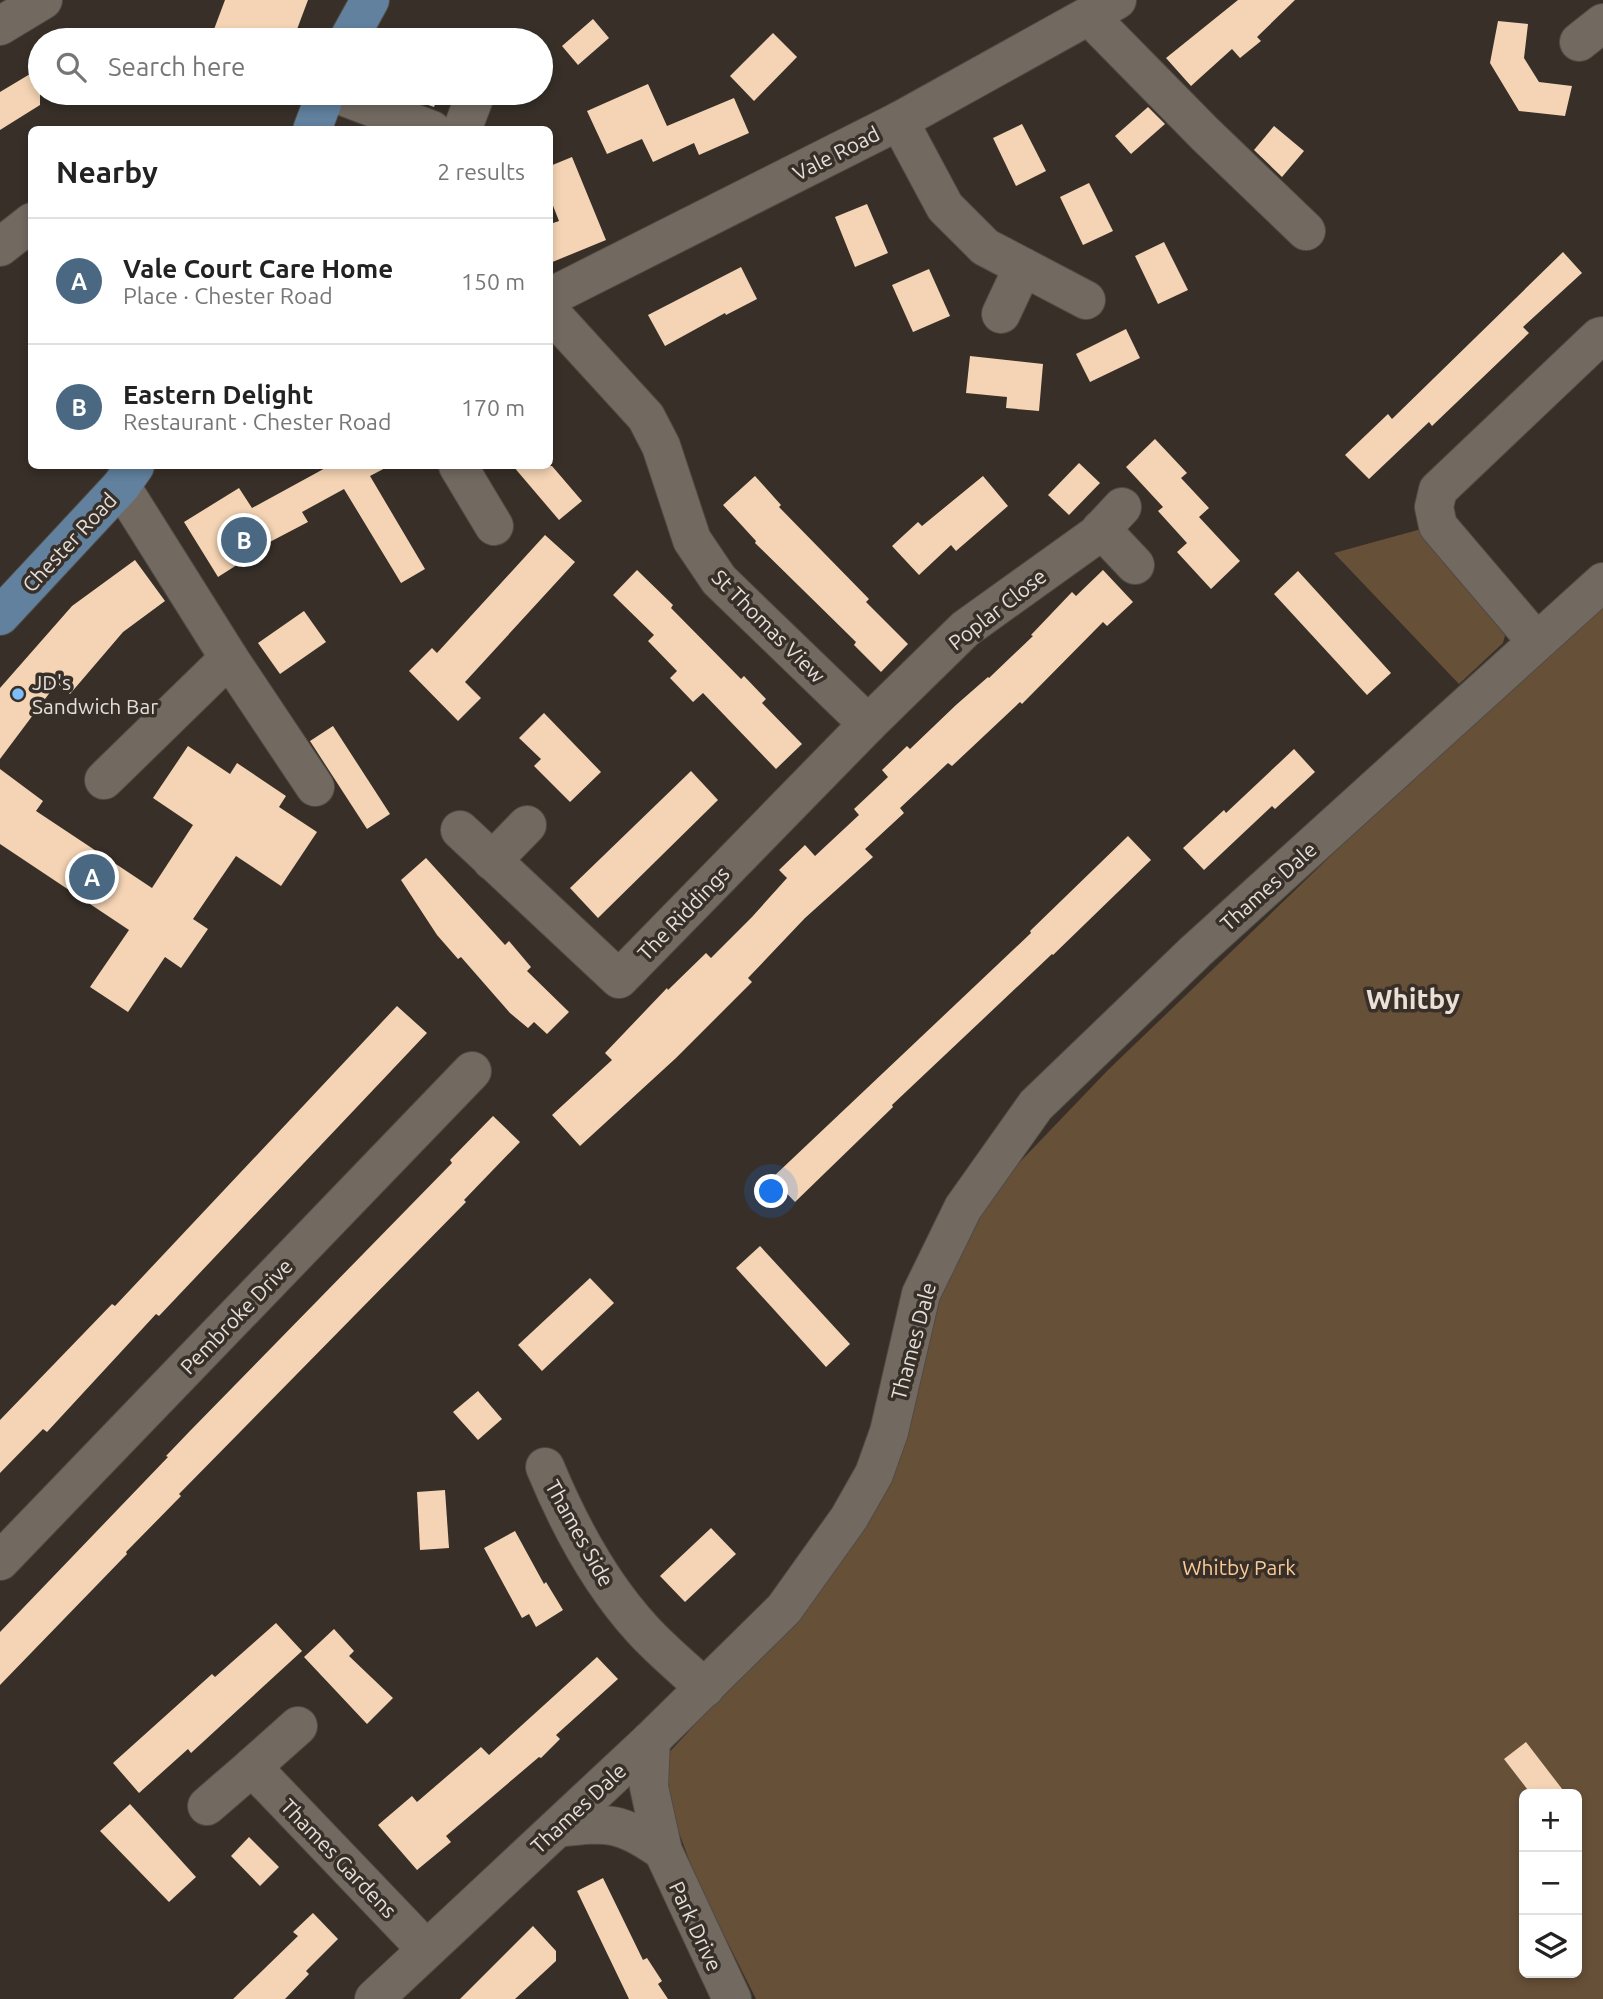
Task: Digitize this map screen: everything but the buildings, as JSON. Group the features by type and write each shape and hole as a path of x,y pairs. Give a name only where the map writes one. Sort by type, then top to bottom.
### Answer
{"main road":[{"path":"355,28 370,0"},
{"path":"314,126 321,105"},
{"name":"Chester Road","path":"0,616 128,476"}],"street":[{"path":"0,26 43,0"},
{"path":"1103,8 1205,134 1306,230"},
{"name":"Vale Road","path":"553,295 899,121 1103,8"},
{"path":"366,105 421,126"},
{"path":"464,126 471,105"},
{"path":"899,121 945,207 985,247 1086,300"},
{"path":"0,247 28,225"},
{"path":"1001,314 1023,267"},
{"name":"St Thomas View","path":"553,315 646,417 661,446 692,540 719,580 868,724"},
{"path":"1536,641 1438,526 1434,507 1438,490 1603,336"},
{"path":"460,469 494,526"},
{"path":"128,476 229,658 315,787"},
{"name":"Poplar Close","path":"868,724 965,629 1112,518 1135,565"},
{"name":"Thames Dale","path":"374,1999 651,1740 785,1609 849,1518 874,1474 889,1432 921,1294 963,1208 1036,1105 1196,951 1603,582"},
{"path":"104,780 229,658"},
{"name":"The Riddings","path":"460,830 619,979 868,724"},
{"path":"492,860 527,825"},
{"name":"Pembroke Drive","path":"0,1561 472,1072"},
{"name":"Thames Side","path":"545,1467 563,1511 598,1573 641,1628 705,1688"},
{"path":"207,1806 298,1726"},
{"name":"Park Drive","path":"651,1740 649,1787 663,1852 732,1999"},
{"name":"Thames Gardens","path":"252,1767 426,1949"},
{"name":"Park Drive","path":"558,1828 604,1823 633,1831 663,1852"}],"green space":[{"path":"1425,528 1508,624 1503,643 1459,684 1334,553"},
{"name":"Whitby Park","path":"1603,598 1603,1999 756,1999 697,1881 668,1803 663,1759 761,1653 800,1619 928,1323 993,1190 1108,1070"}],"place":[{"name":"Eastern Delight","path":"244,540"},
{"name":"JD's Sandwich Bar","path":"18,694"},
{"name":"Vale Court Care Home","path":"92,877"}],"district":[{"name":"Whitby","path":"1413,998"}]}
